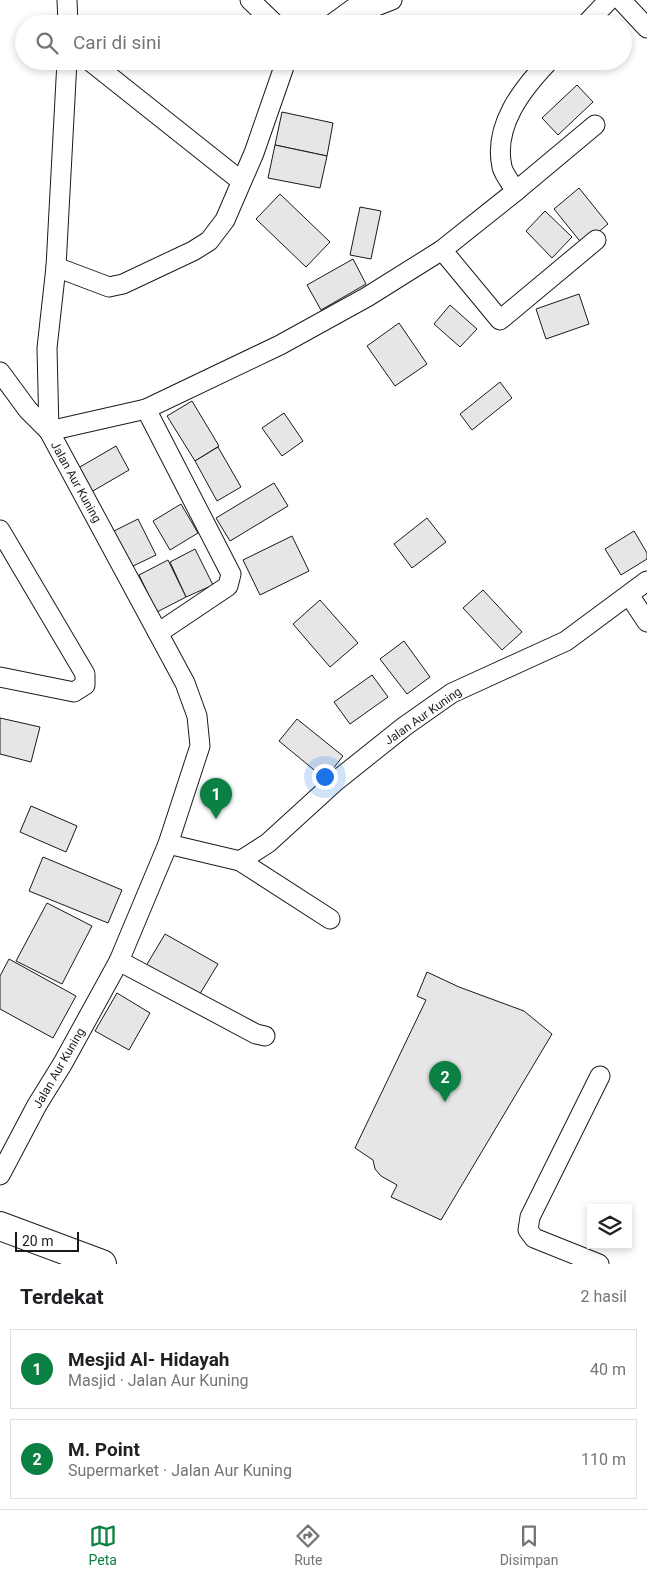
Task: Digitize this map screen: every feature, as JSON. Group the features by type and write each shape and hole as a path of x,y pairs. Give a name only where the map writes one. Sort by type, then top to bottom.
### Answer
{"highway":[{"path":"0,1226 102,1264"}],"street":[{"path":"67,0 68,15"},
{"path":"250,0 266,15"},
{"path":"343,15 356,4 374,7 392,0"},
{"path":"595,15 609,0"},
{"path":"621,0 647,28"},
{"name":"Jalan Aur Kuning","path":"0,1175 37,1104 63,1063 119,961 168,844 200,746 199,730 188,689 49,432 47,348 56,267 67,70"},
{"path":"101,70 241,181"},
{"path":"56,267 98,285 109,287 123,284 193,251 209,240 225,220 254,154 283,70"},
{"path":"516,190 502,169 502,136 507,116 542,70"},
{"path":"0,372 28,410 49,432 146,409 280,346 366,297 442,250 595,125"},
{"path":"442,250 500,320 596,240"},
{"path":"146,409 230,574 228,586 158,633"},
{"path":"0,530 85,674 86,680 85,685 74,692 0,677"},
{"name":"Jalan Aur Kuning","path":"240,861 268,843 336,781 405,726 452,693 566,641 647,581"},
{"path":"629,595 647,622"},
{"path":"168,844 240,861 330,919"},
{"path":"119,961 256,1034 265,1036"},
{"path":"599,1264 534,1238 528,1230 530,1217 600,1076"}],"building":[{"path":"577,85 593,102 558,135 542,118"},
{"path":"282,112 333,123 327,156 275,145"},
{"path":"275,145 327,156 320,188 268,178"},
{"path":"579,188 608,224 583,245 554,209"},
{"path":"280,194 330,242 306,267 256,219"},
{"path":"360,207 381,211 371,259 350,255"},
{"path":"545,211 572,237 552,258 526,231"},
{"path":"353,259 366,284 321,310 307,285"},
{"path":"579,294 589,324 546,339 536,309"},
{"path":"450,305 477,329 460,347 434,324"},
{"path":"399,323 427,364 395,386 367,346"},
{"path":"500,382 512,398 472,430 460,414"},
{"path":"192,401 219,446 195,461 167,416"},
{"path":"284,413 303,441 282,456 262,428"},
{"path":"116,446 129,470 86,495 73,471"},
{"path":"218,447 241,487 217,501 195,461"},
{"path":"274,483 288,506 230,541 216,518"},
{"path":"181,504 198,533 170,550 153,521"},
{"path":"427,518 446,542 412,568 394,544"},
{"path":"138,519 156,555 131,567 114,531"},
{"path":"634,531 647,553 647,559 621,575 605,549"},
{"path":"292,536 309,571 260,595 243,560"},
{"path":"195,549 213,585 186,597 170,562"},
{"path":"168,560 186,597 157,612 139,575"},
{"path":"483,590 522,632 502,650 463,608"},
{"path":"320,600 358,643 330,667 293,624"},
{"path":"404,641 430,677 407,694 380,659"},
{"path":"372,675 388,697 350,724 334,702"},
{"path":"0,718 40,727 31,762 0,754"},
{"path":"297,719 343,756 325,779 279,741"},
{"path":"31,806 77,826 66,852 20,832"},
{"path":"43,857 122,890 108,923 29,891"},
{"path":"47,903 92,926 62,984 16,961"},
{"path":"165,934 218,964 198,997 146,966"},
{"path":"9,959 76,996 53,1038 0,1009 0,976"},
{"path":"427,972 459,987 524,1011 552,1034 441,1220 391,1197 397,1185 381,1176 375,1169 373,1160 355,1148 426,1000 417,996"},
{"path":"117,993 150,1013 129,1050 95,1031"}],"place":[{"name":"Mesjid Al- Hidayah","path":"216,819"},
{"name":"M. Point","path":"445,1102"}]}
